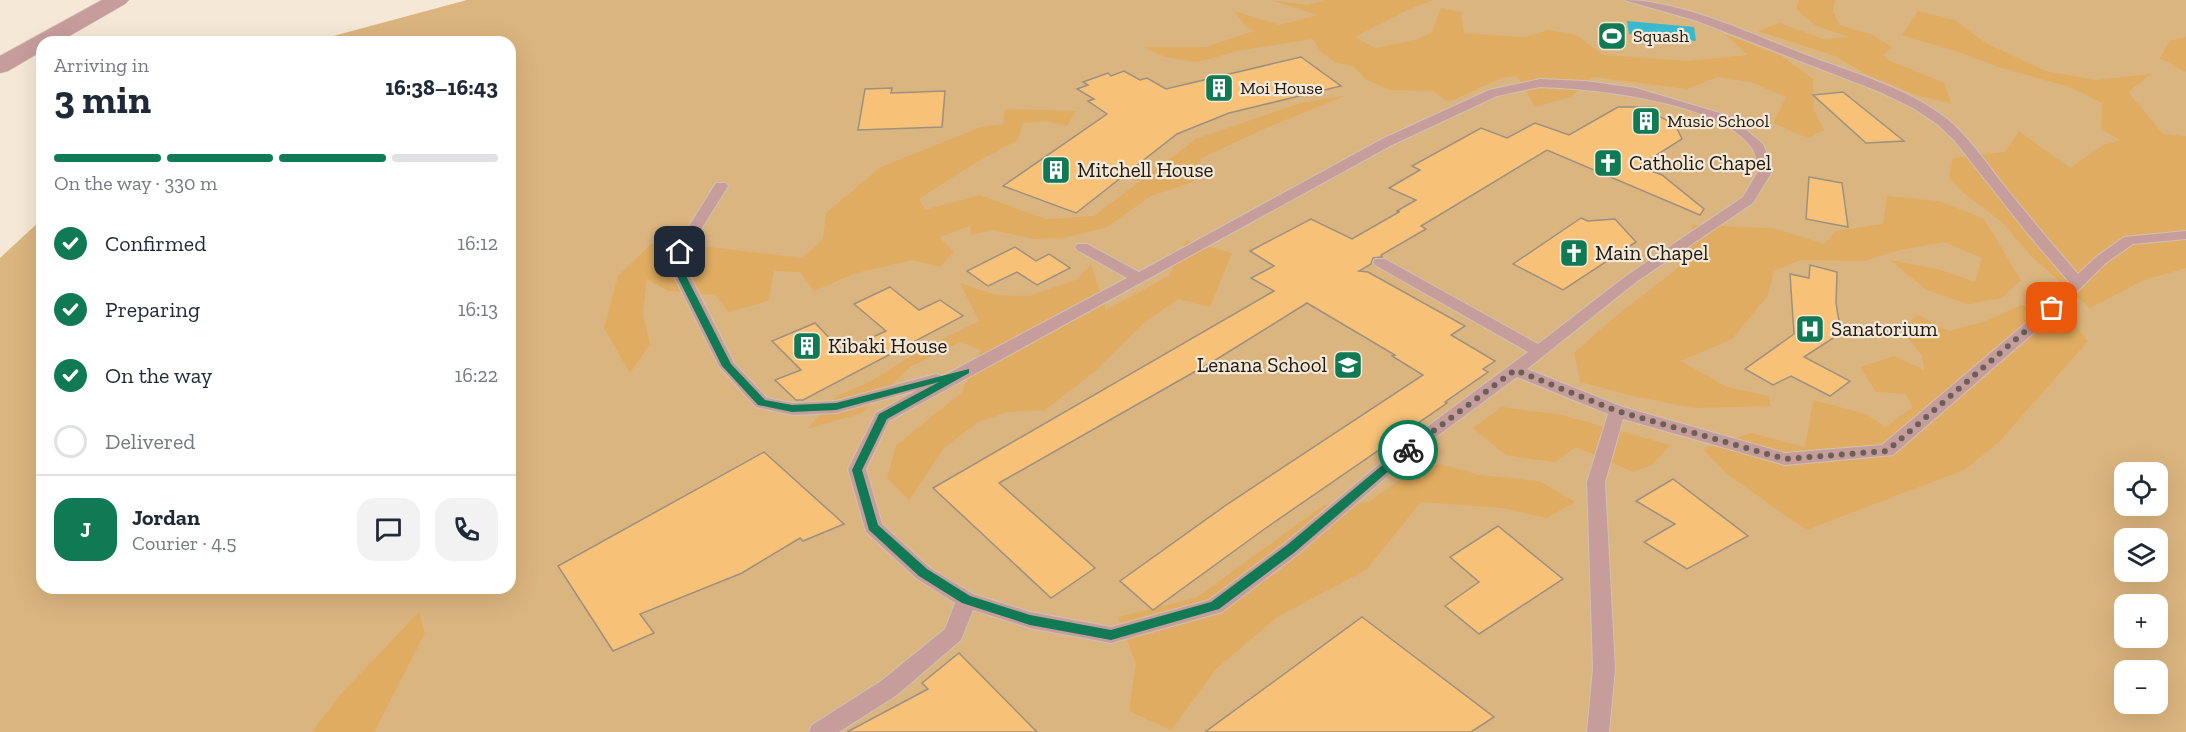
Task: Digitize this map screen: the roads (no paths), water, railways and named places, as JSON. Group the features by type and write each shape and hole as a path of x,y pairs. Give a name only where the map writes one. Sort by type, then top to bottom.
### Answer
{"street":[{"path":"53,36 118,0"},
{"path":"0,66 36,45"}],"lane":[{"path":"1629,0 1701,19 1884,89 1917,105 1941,121 1959,137 2033,231 2078,283"},
{"path":"1540,83 1585,85 1636,92 1726,119 1758,147 1766,170 1748,200 1631,279 1515,370 1407,450 1291,549 1215,606 1111,635 1030,620 966,600 923,573 873,527 857,470 882,417 1137,277 1252,217 1387,142 1492,93 1540,83"},
{"path":"721,186 680,252 681,274 727,366 762,402 792,409 836,407 966,371"},
{"path":"1515,370 1617,411 1785,459 1887,451 2039,321 2101,260 2129,240 2186,236"},
{"path":"1082,247 1137,277"},
{"path":"1380,262 1538,351"},
{"path":"1598,732 1605,669 1596,482 1617,411"},
{"path":"820,732 889,688 954,634 966,600"}],"water":[{"path":"1627,21 1694,27 1696,41 1629,34"}],"place":[{"name":"Squash","path":"1612,36"},
{"name":"Moi House","path":"1219,88"},
{"name":"Music School","path":"1646,121"},
{"name":"Catholic Chapel","path":"1608,163"},
{"name":"Mitchell House","path":"1056,170"},
{"name":"Main Chapel","path":"1574,253"},
{"name":"Sanatorium","path":"1810,329"},
{"name":"Kibaki House","path":"807,346"},
{"name":"Lenana School","path":"1348,365"}]}
